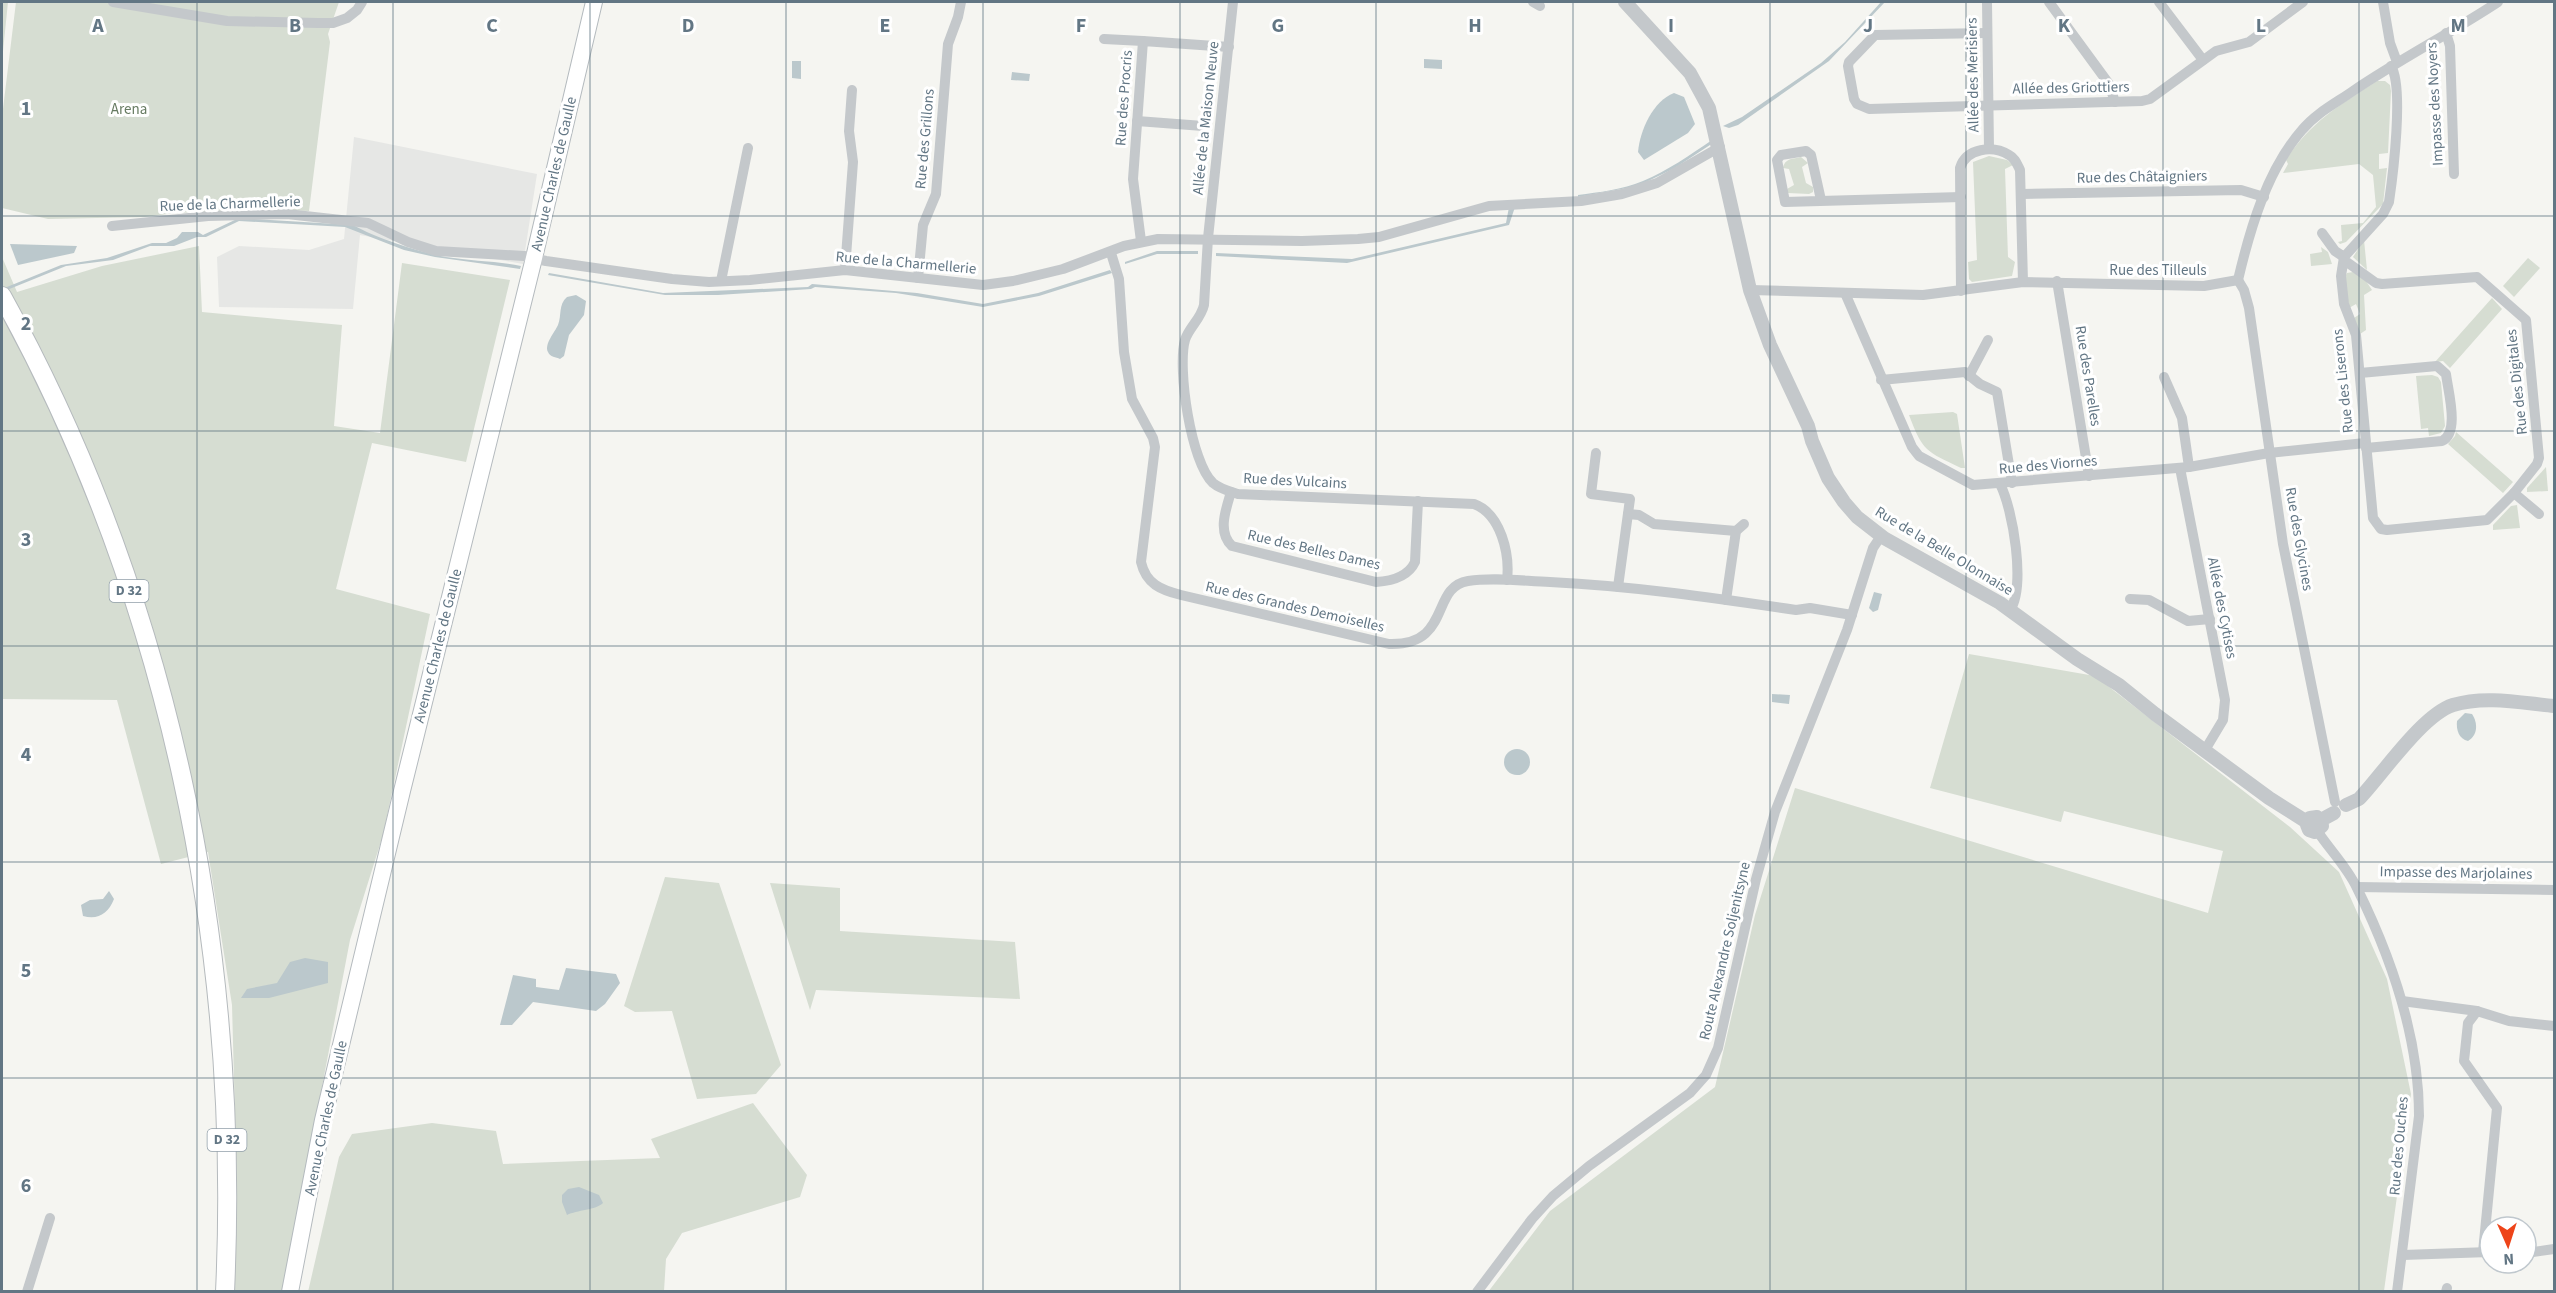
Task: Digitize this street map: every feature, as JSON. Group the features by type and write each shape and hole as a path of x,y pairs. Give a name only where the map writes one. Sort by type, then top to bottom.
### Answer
{"main road":[{"name":"Avenue Charles de Gaulle","path":"290,1292 323,1120 534,258 594,2"},
{"name":"D 32","path":"3,299 63,418 119,556 173,735 204,898 222,1037 228,1149 225,1292"}],"street":[{"path":"113,2 227,21 318,23 333,23 347,18 357,10 362,2"},
{"name":"Rue des Grillons","path":"918,278 923,225 936,194 948,44 961,2"},
{"name":"Allée de la Maison Neuve","path":"1208,238 1233,2"},
{"name":"Rue de la Belle Olonnaise","path":"1624,2 1676,55 1699,87 1709,108 1720,147 1750,290 1770,345 1808,426 1828,478 1844,502 1857,517 1881,536 1992,597 2082,662 2119,685 2287,811 2315,824"},
{"name":"Allée des Merisiers","path":"1987,2 1989,149"},
{"path":"2049,2 2109,84 2115,102"},
{"path":"2159,2 2203,60"},
{"name":"Allée des Griottiers","path":"1987,33 1875,35 1853,57 1848,66 1854,99 1862,107 2115,102 2150,99 2216,51 2249,42 2303,2"},
{"path":"2344,259 2383,214 2389,202 2397,111 2394,64 2383,2"},
{"path":"2238,280 2264,197 2278,165 2304,128 2320,113 2394,64 2498,2"},
{"name":"Impasse des Noyers","path":"2446,33 2450,46 2454,174"},
{"path":"1104,39 1143,41"},
{"name":"Rue des Procris","path":"1141,242 1133,179 1143,41 1229,47"},
{"path":"844,270 853,162 849,131 852,90"},
{"path":"1137,121 1203,126"},
{"name":"Rue de la Charmellerie","path":"112,226 208,216 287,213 368,223 408,242 436,251 524,256 672,279 721,281 844,270 969,284 998,284 1063,269 1141,242 1176,237 1302,241 1358,239 1379,237 1490,206 1581,201 1622,195 1658,183 1720,147"},
{"path":"721,281 748,148"},
{"path":"1961,291 1962,161 1968,154 1989,149 2008,154 2015,160 2020,170 2024,282"},
{"path":"1821,200 1811,155 1806,151 1781,155 1777,160 1777,168 1785,202 1961,197"},
{"name":"Rue des Châtaigniers","path":"2021,194 2241,190 2264,197"},
{"name":"Rue des Digitales","path":"2322,233 2335,251 2376,283 2477,277 2526,320 2540,452 2537,464 2514,493 2487,520 2381,529"},
{"name":"Rue des Vulcains","path":"1208,238 1202,314 1189,331 1184,346 1185,402 1199,463 1212,483 1231,492 1250,495 1474,504 1484,508 1492,516 1507,553 1507,580"},
{"name":"Rue des Grandes Demoiselles","path":"1111,253 1119,279 1124,352 1132,399 1153,438 1155,447 1141,562 1144,573 1156,587 1181,595 1389,644 1403,645 1422,638 1431,628 1451,590 1466,581 1507,580 1618,587 1796,610 1810,608 1852,615"},
{"name":"Rue des Liserons","path":"2344,259 2341,276 2344,304 2354,326 2373,518 2381,529"},
{"name":"Rue des Tilleuls","path":"1750,290 1923,295 2024,282 2057,281 2140,287 2204,286 2238,280"},
{"name":"Rue des Glycines","path":"2238,280 2244,290 2249,308 2283,544 2338,807"},
{"name":"Rue des Parelles","path":"2057,281 2089,476"},
{"name":"Rue des Viornes","path":"1845,292 1881,380 1912,447 1920,456 1973,485 2185,468 2269,453 2442,441 2449,435 2452,425 2446,374 2440,368 2437,366 2360,373"},
{"path":"1970,376 1988,340"},
{"path":"1881,380 1965,372 1996,392 2012,483"},
{"name":"Allée des Cytises","path":"2164,377 2182,418 2185,468 2225,712 2219,730 2205,750"},
{"path":"1596,453 1591,494 1630,500 1618,587"},
{"path":"2000,484 2008,500 2012,516 2015,546 2016,590 2010,610"},
{"name":"Rue des Belles Dames","path":"1231,492 1224,528 1227,542 1232,546 1376,582 1395,579 1412,569 1415,562 1418,501"},
{"path":"2514,493 2539,514"},
{"path":"1628,514 1639,515 1654,524 1740,527 1726,600"},
{"name":"Route Alexandre Soljenitsyne","path":"1477,1292 1532,1218 1553,1196 1589,1166 1690,1093 1706,1075 1718,1048 1756,879 1775,812 1852,615 1873,548 1881,536"},
{"path":"2130,599 2149,600 2188,621 2210,619"},
{"path":"2315,824 2338,807 2359,799 2420,729 2451,706 2488,701 2554,706"},
{"name":"Rue des Ouches","path":"2315,824 2357,887 2402,1000 2416,1064 2419,1116 2397,1292"},
{"name":"Impasse des Marjolaines","path":"2357,887 2554,890"},
{"path":"2402,1000 2477,1011 2509,1021 2554,1026"},
{"path":"2477,1011 2468,1023 2464,1061 2497,1108 2490,1215"},
{"path":"27,1292 50,1218"},
{"path":"2538,1251 2554,1249"},
{"path":"2403,1255 2478,1252"}],"shaded area":[{"path":"1881,2 1885,2 1829,61 1738,125 1729,128 1723,126 1742,117 1821,63 1845,42"},
{"path":"1424,59 1442,60 1442,69 1424,68"},
{"path":"792,61 801,61 801,79 792,78"},
{"path":"1012,72 1030,74 1029,81 1011,80"},
{"path":"1674,93 1684,97 1695,124 1688,133 1644,160 1638,152 1639,143 1649,117 1660,102"},
{"path":"354,137 537,174 523,264 360,235 353,309 219,307 217,257 239,246 309,250 344,239"},
{"path":"1712,140 1713,143 1675,168 1638,186 1578,197 1578,195 1619,189 1643,181 1670,168"},
{"path":"1509,207 1515,207 1509,225 1347,263 1216,256 1216,253 1352,259 1506,223"},
{"path":"239,218 353,225 385,240 435,255 521,266 520,269 435,257 404,250 345,227 239,221 206,237 197,237 174,246 150,246 113,260 66,266 2,292 2,289 61,265 107,258 152,243 166,243 177,238 182,232 198,232 203,235"},
{"path":"10,244 77,246 74,253 18,265"},
{"path":"1157,251 1198,251 1198,254 1157,254 1125,264 1125,262"},
{"path":"1110,270 1112,273 1039,296 983,307 896,293 815,287 718,295 665,295 548,275 549,273 663,293 808,287 812,284 917,293 983,304 1038,293"},
{"path":"576,295 586,301 584,315 569,335 564,356 560,359 549,354 547,345 558,325 564,300"},
{"path":"1874,592 1882,594 1878,610 1873,612 1869,608"},
{"path":"1772,694 1790,695 1789,704 1772,702"},
{"path":"2465,713 2472,714 2476,725 2474,736 2468,741 2460,736 2457,728 2457,721"},
{"path":"1517,749 1526,753 1530,762 1526,771 1517,775 1508,771 1504,762 1508,753"},
{"path":"109,891 114,899 106,912 93,917 83,916 81,905 90,900 103,899"},
{"path":"305,958 328,962 328,983 269,998 241,998 247,989 277,983 290,962"},
{"path":"566,968 616,974 620,983 605,1004 596,1011 533,1002 512,1025 500,1025 513,975 536,979 536,987 559,990"},
{"path":"579,1187 599,1195 603,1203 567,1215 562,1195 568,1189"}],"green space":[{"path":"2,2 8,2 2,61"},
{"name":"Arena","path":"16,2 339,2 328,34 330,42 309,211 260,209 174,213 145,217 48,219 2,208 2,117"},
{"path":"2377,81 2385,81 2390,85 2391,91 2388,153 2379,154 2379,169 2387,168 2383,204 2346,242 2340,244 2338,242 2342,241 2341,225 2363,223 2376,207 2373,175 2359,164 2283,173 2288,164 2286,160 2305,135 2338,107"},
{"path":"1989,156 2007,160 2013,165 2005,169 2008,257 2015,262 2012,276 1972,282 1969,279 1968,262 1977,260 1973,162"},
{"path":"1801,157 1808,163 1802,167 1806,183 1813,187 1813,192 1809,194 1788,193 1787,189 1794,185 1789,169 1783,168 1784,165 1790,160"},
{"path":"2364,240 2367,270 2353,257"},
{"path":"199,246 202,312 342,325 334,426 380,433 402,263 510,280 466,462 372,443 336,589 430,614 383,835 350,940 283,1291 233,1291 237,1190 232,1005 208,852 161,864 117,700 2,699 2,257 17,292 102,266"},
{"path":"2321,247 2328,252 2332,264 2311,266 2310,254 2322,252"},
{"path":"2528,258 2540,268 2514,297 2503,286"},
{"path":"2353,272 2366,281 2372,290 2364,295 2366,330 2360,334 2354,318 2360,314 2356,304 2349,308 2345,277 2347,273"},
{"path":"2492,298 2502,309 2450,368 2443,361 2435,362"},
{"path":"2416,376 2438,377 2441,382 2445,426 2441,433 2429,436 2428,428 2421,429"},
{"path":"1953,412 1957,414 1965,468 1940,458 1927,449 1922,444 1909,415"},
{"path":"2456,432 2513,482 2503,493 2448,444"},
{"path":"2546,467 2548,491 2527,492 2527,488"},
{"path":"2517,505 2520,528 2493,530 2493,525 2511,506"},
{"path":"1969,654 2095,676 2290,827 2339,872 2387,979 2411,1094 2384,1291 1488,1292 1550,1211 1715,1087 1755,915 1795,788 2208,913 2223,851 2064,811 2061,822 1930,788"},
{"path":"665,877 719,883 781,1065 756,1094 697,1099 672,1011 635,1012 624,1006"},
{"path":"770,883 840,888 840,931 1015,942 1020,999 816,990 810,1010"},
{"path":"753,1103 807,1175 800,1197 682,1233 666,1259 664,1291 308,1292 339,1157 352,1134 432,1123 496,1131 503,1164 660,1158 651,1139"}]}
